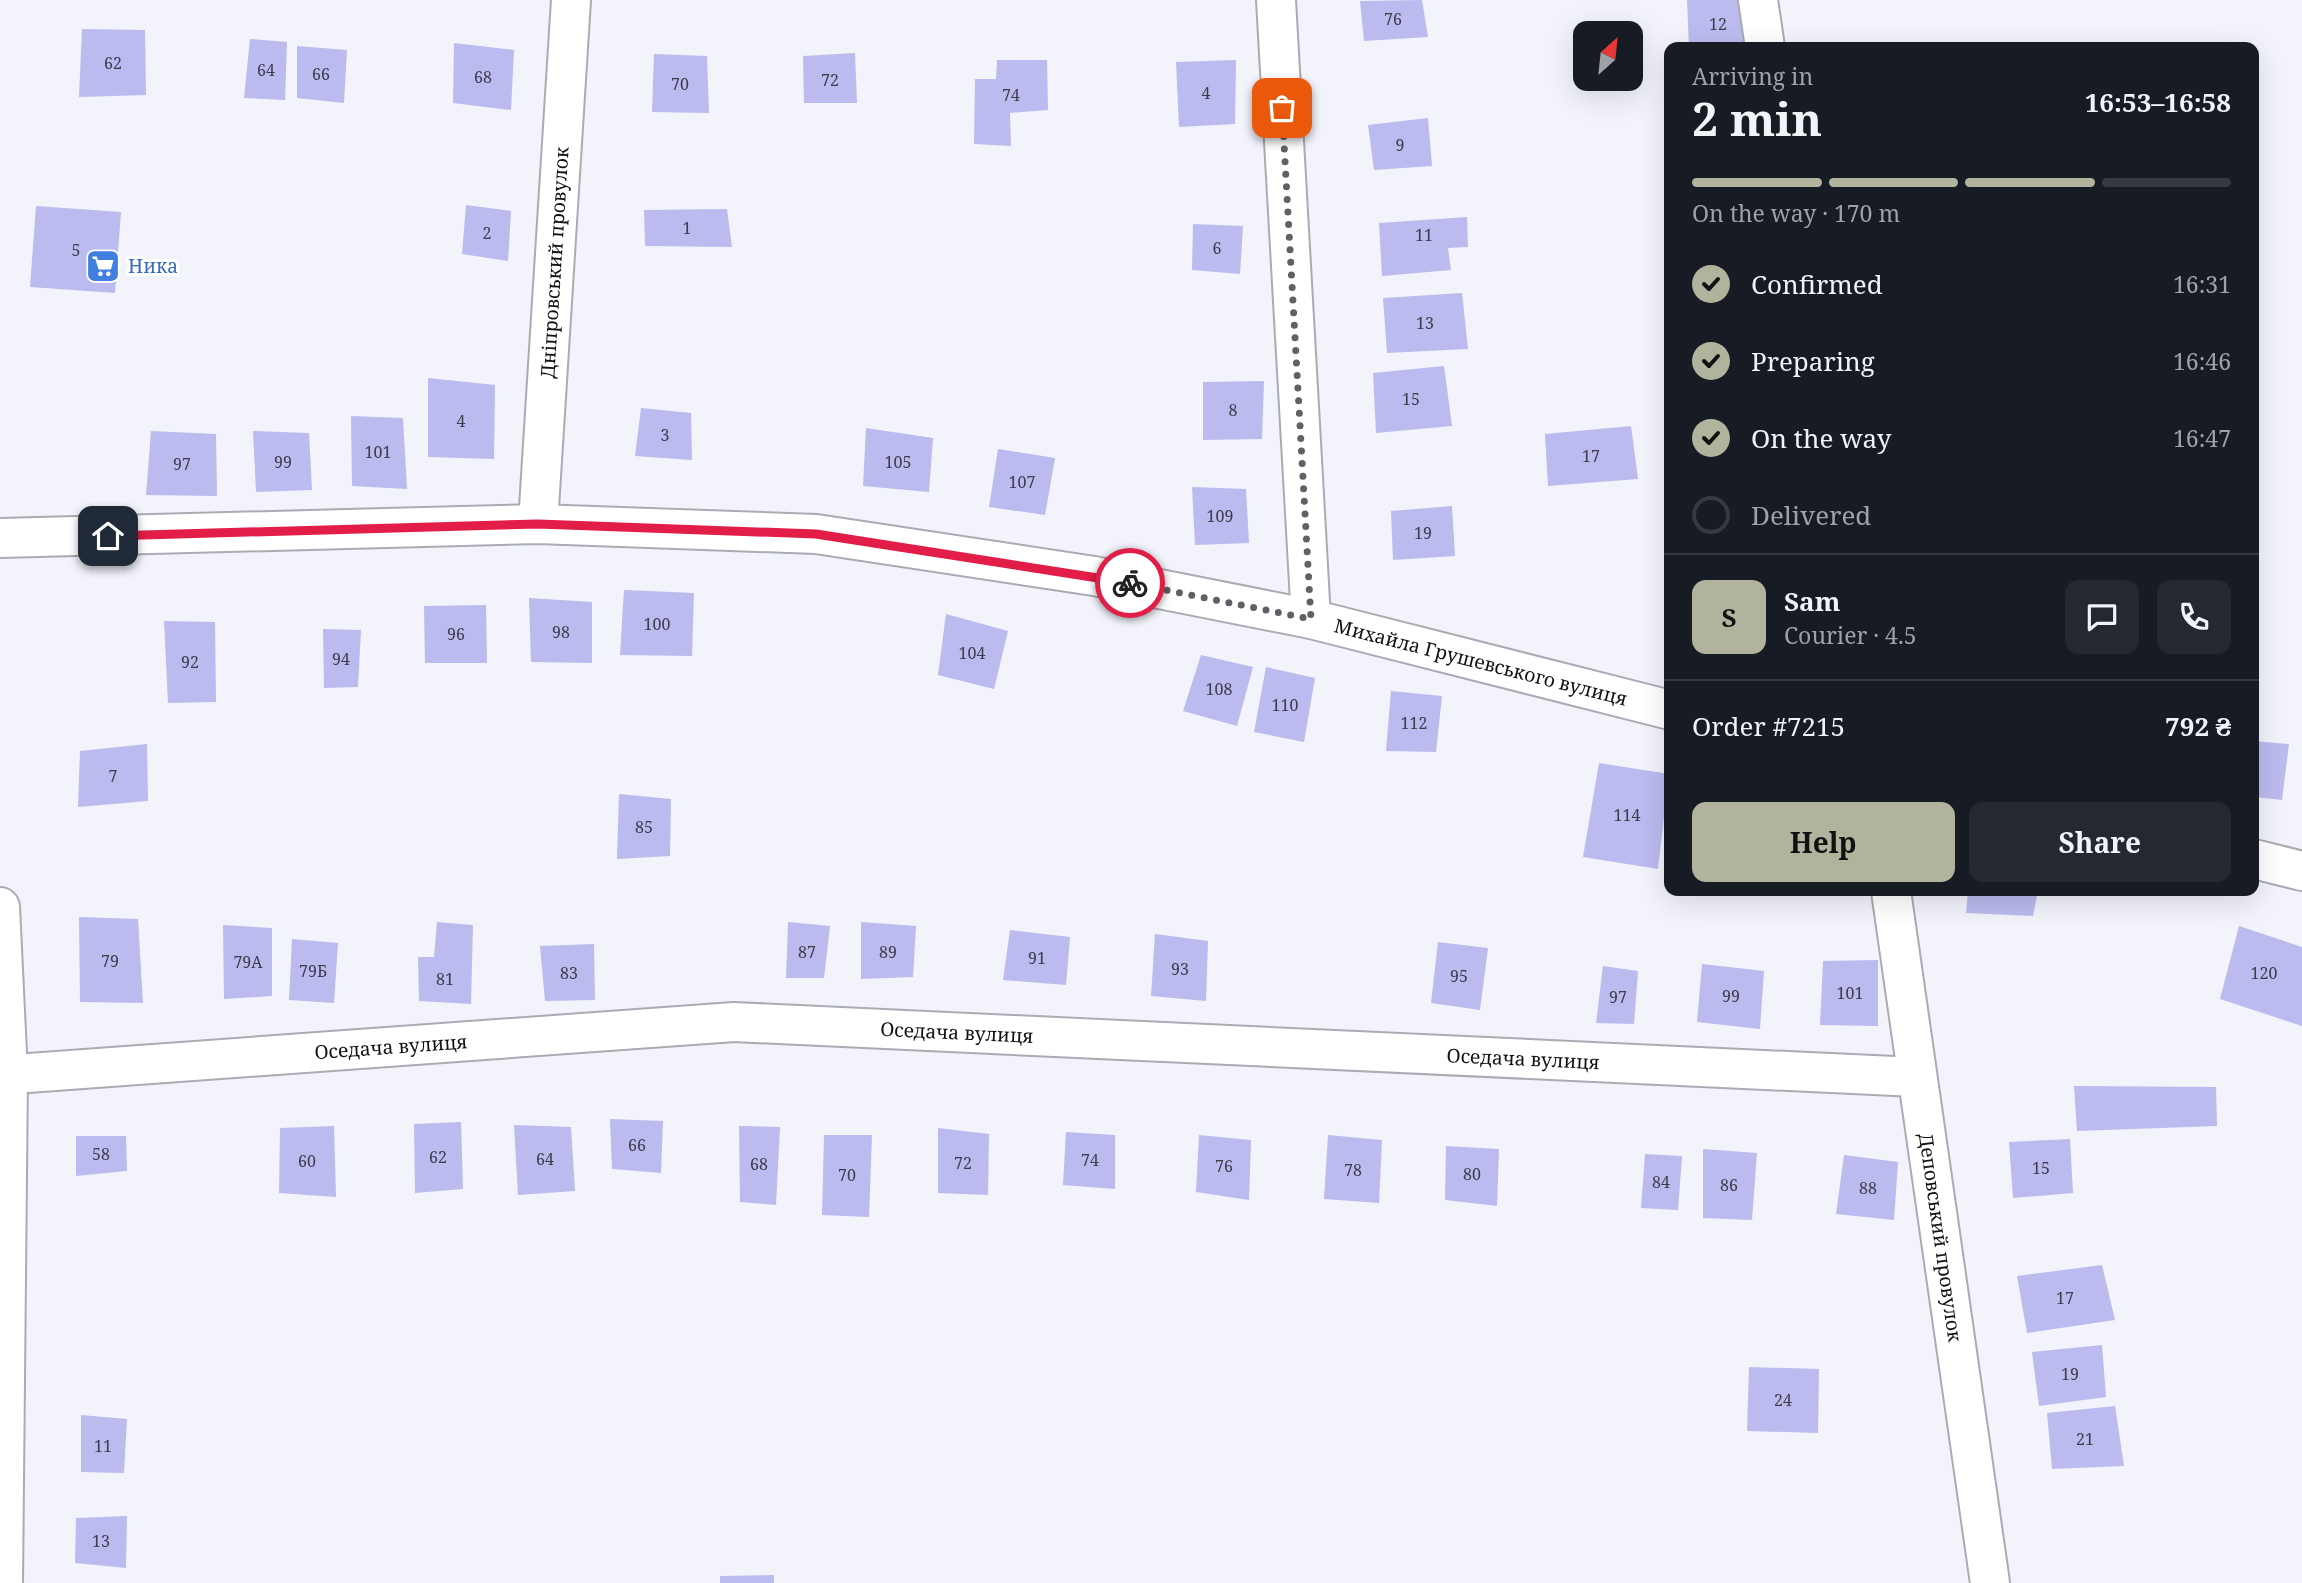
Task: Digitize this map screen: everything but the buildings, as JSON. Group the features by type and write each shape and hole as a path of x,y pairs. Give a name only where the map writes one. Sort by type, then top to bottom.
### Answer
{"street":[{"name":"Дніпровський провулок","path":"538,524 571,0"},
{"path":"1276,0 1311,619"},
{"path":"1758,0 1764,42"},
{"name":"Михайла Грушевського вулиця","path":"0,538 538,524 816,534 1094,576 1311,619 1664,708"},
{"path":"2259,860 2302,871"},
{"name":"Деповський провулок","path":"1892,896 1990,1583"},
{"path":"0,907 4,1074 3,1583"},
{"name":"Оседача вулиця","path":"4,1074 734,1022 1916,1077"}],"way so far":[{"path":"1130,583 1311,619 1282,108"}],"place":[{"name":"Ника","path":"103,266"}],"route":[{"path":"108,536 538,524 816,534 1130,583"}]}
